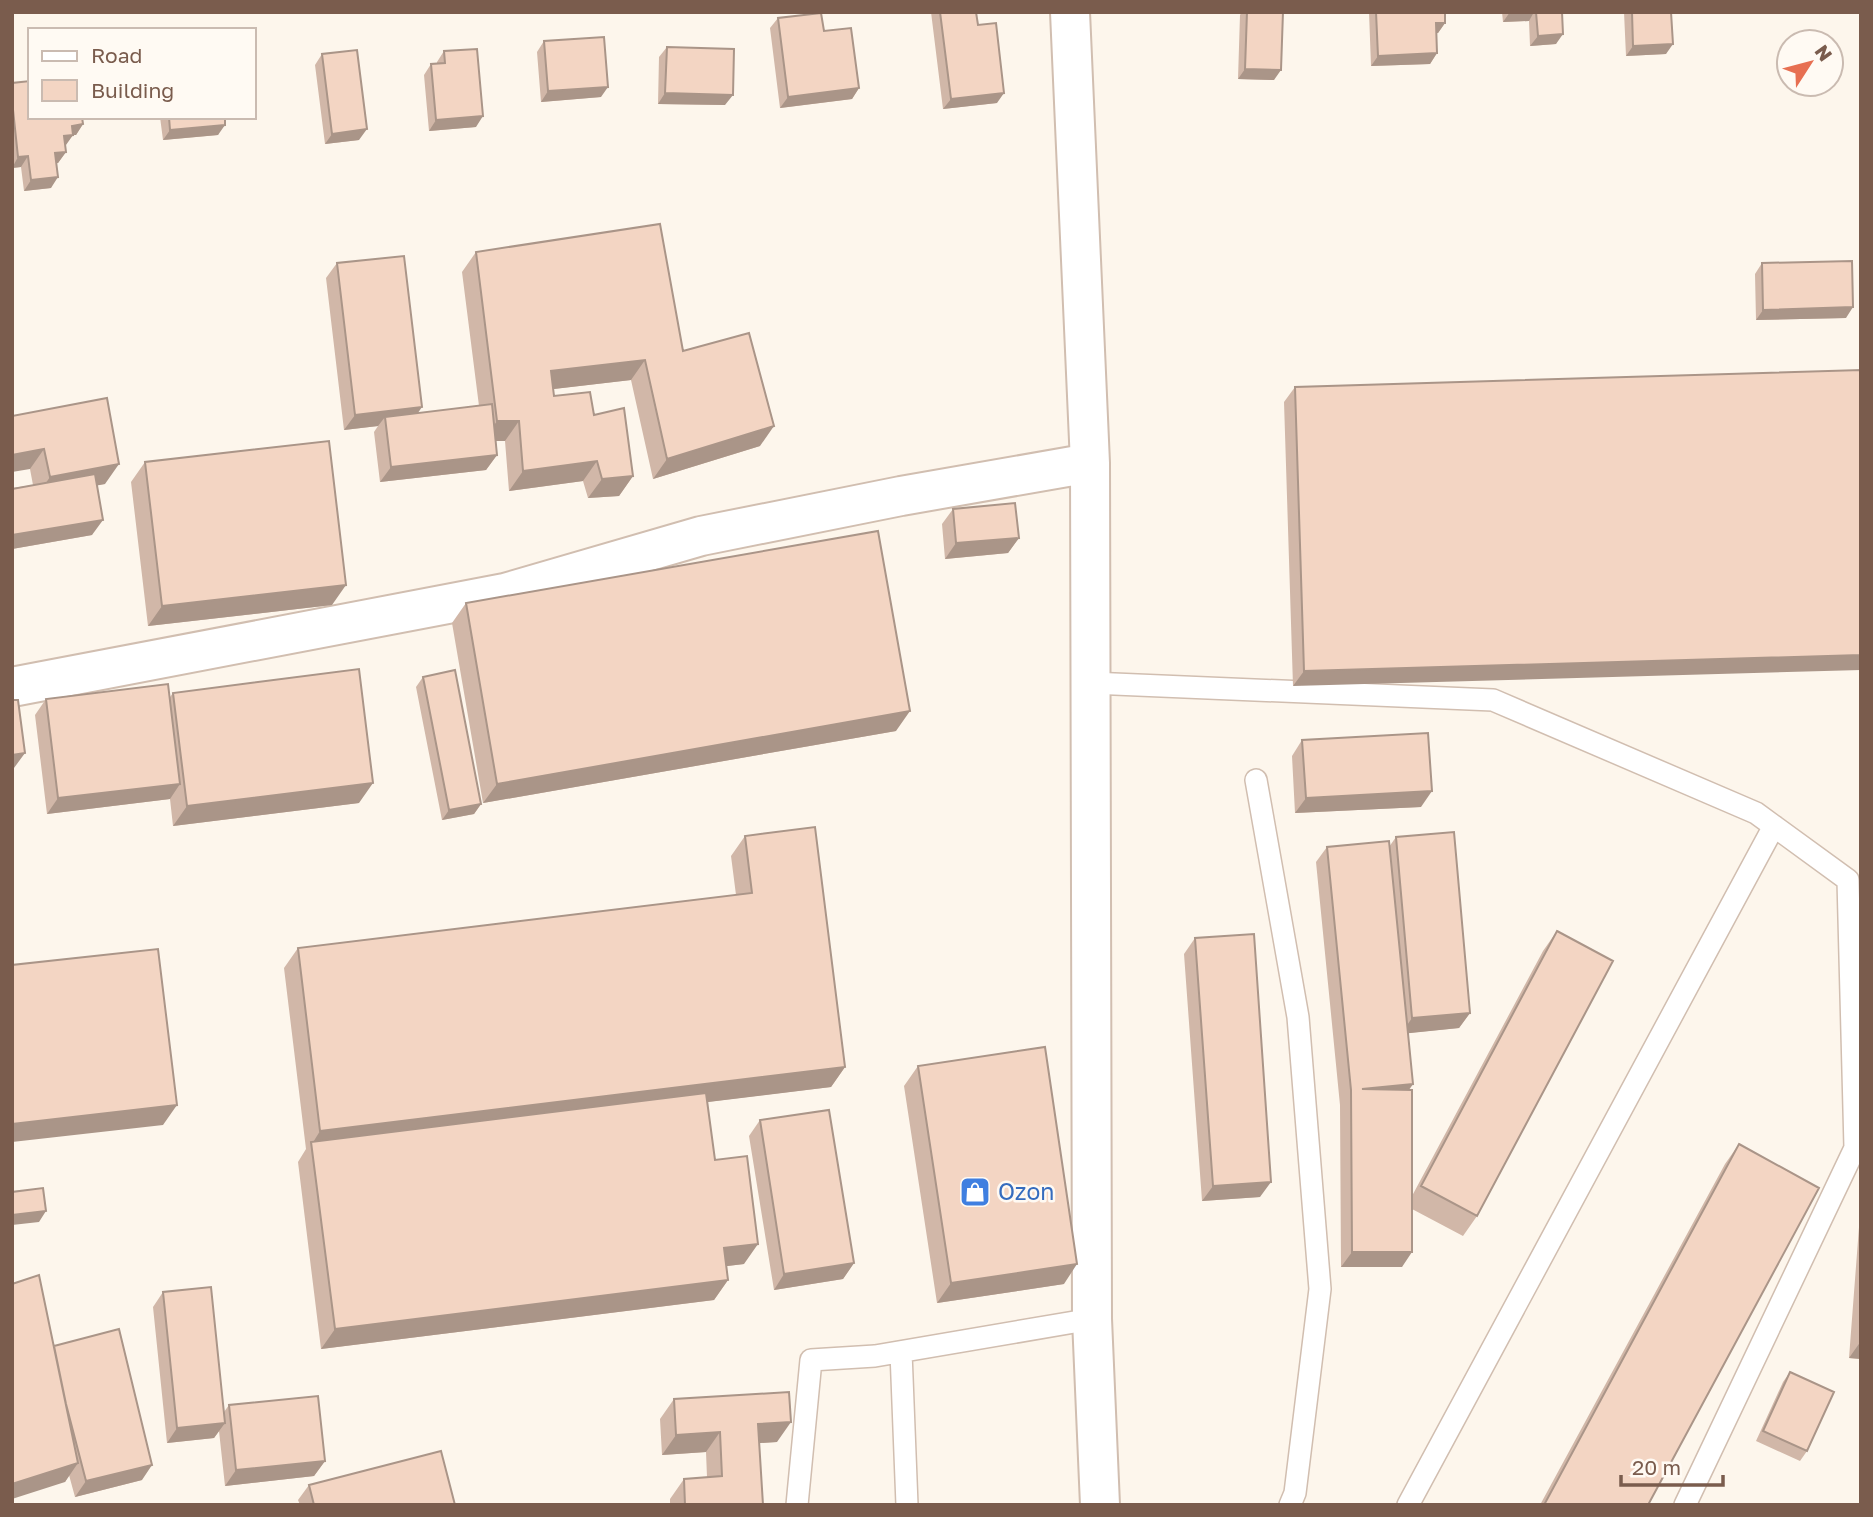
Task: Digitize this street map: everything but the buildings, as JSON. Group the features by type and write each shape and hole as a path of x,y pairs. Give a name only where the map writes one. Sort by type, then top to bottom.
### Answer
{"street":[{"path":"1070,12 1090,463 1092,1319 1100,1505"},
{"path":"12,687 505,593 701,536 901,496 1090,463"}],"lane":[{"path":"1091,683 1493,700 1756,813 1848,880 1855,1148 1685,1505"},
{"path":"1256,780 1298,1017 1320,1289 1295,1493 1290,1505"},
{"path":"1408,1505 1773,826"},
{"path":"797,1505 811,1360 901,1352 1092,1319"},
{"path":"901,1352 907,1505"}],"place":[{"name":"Ozon","path":"975,1192"}]}
